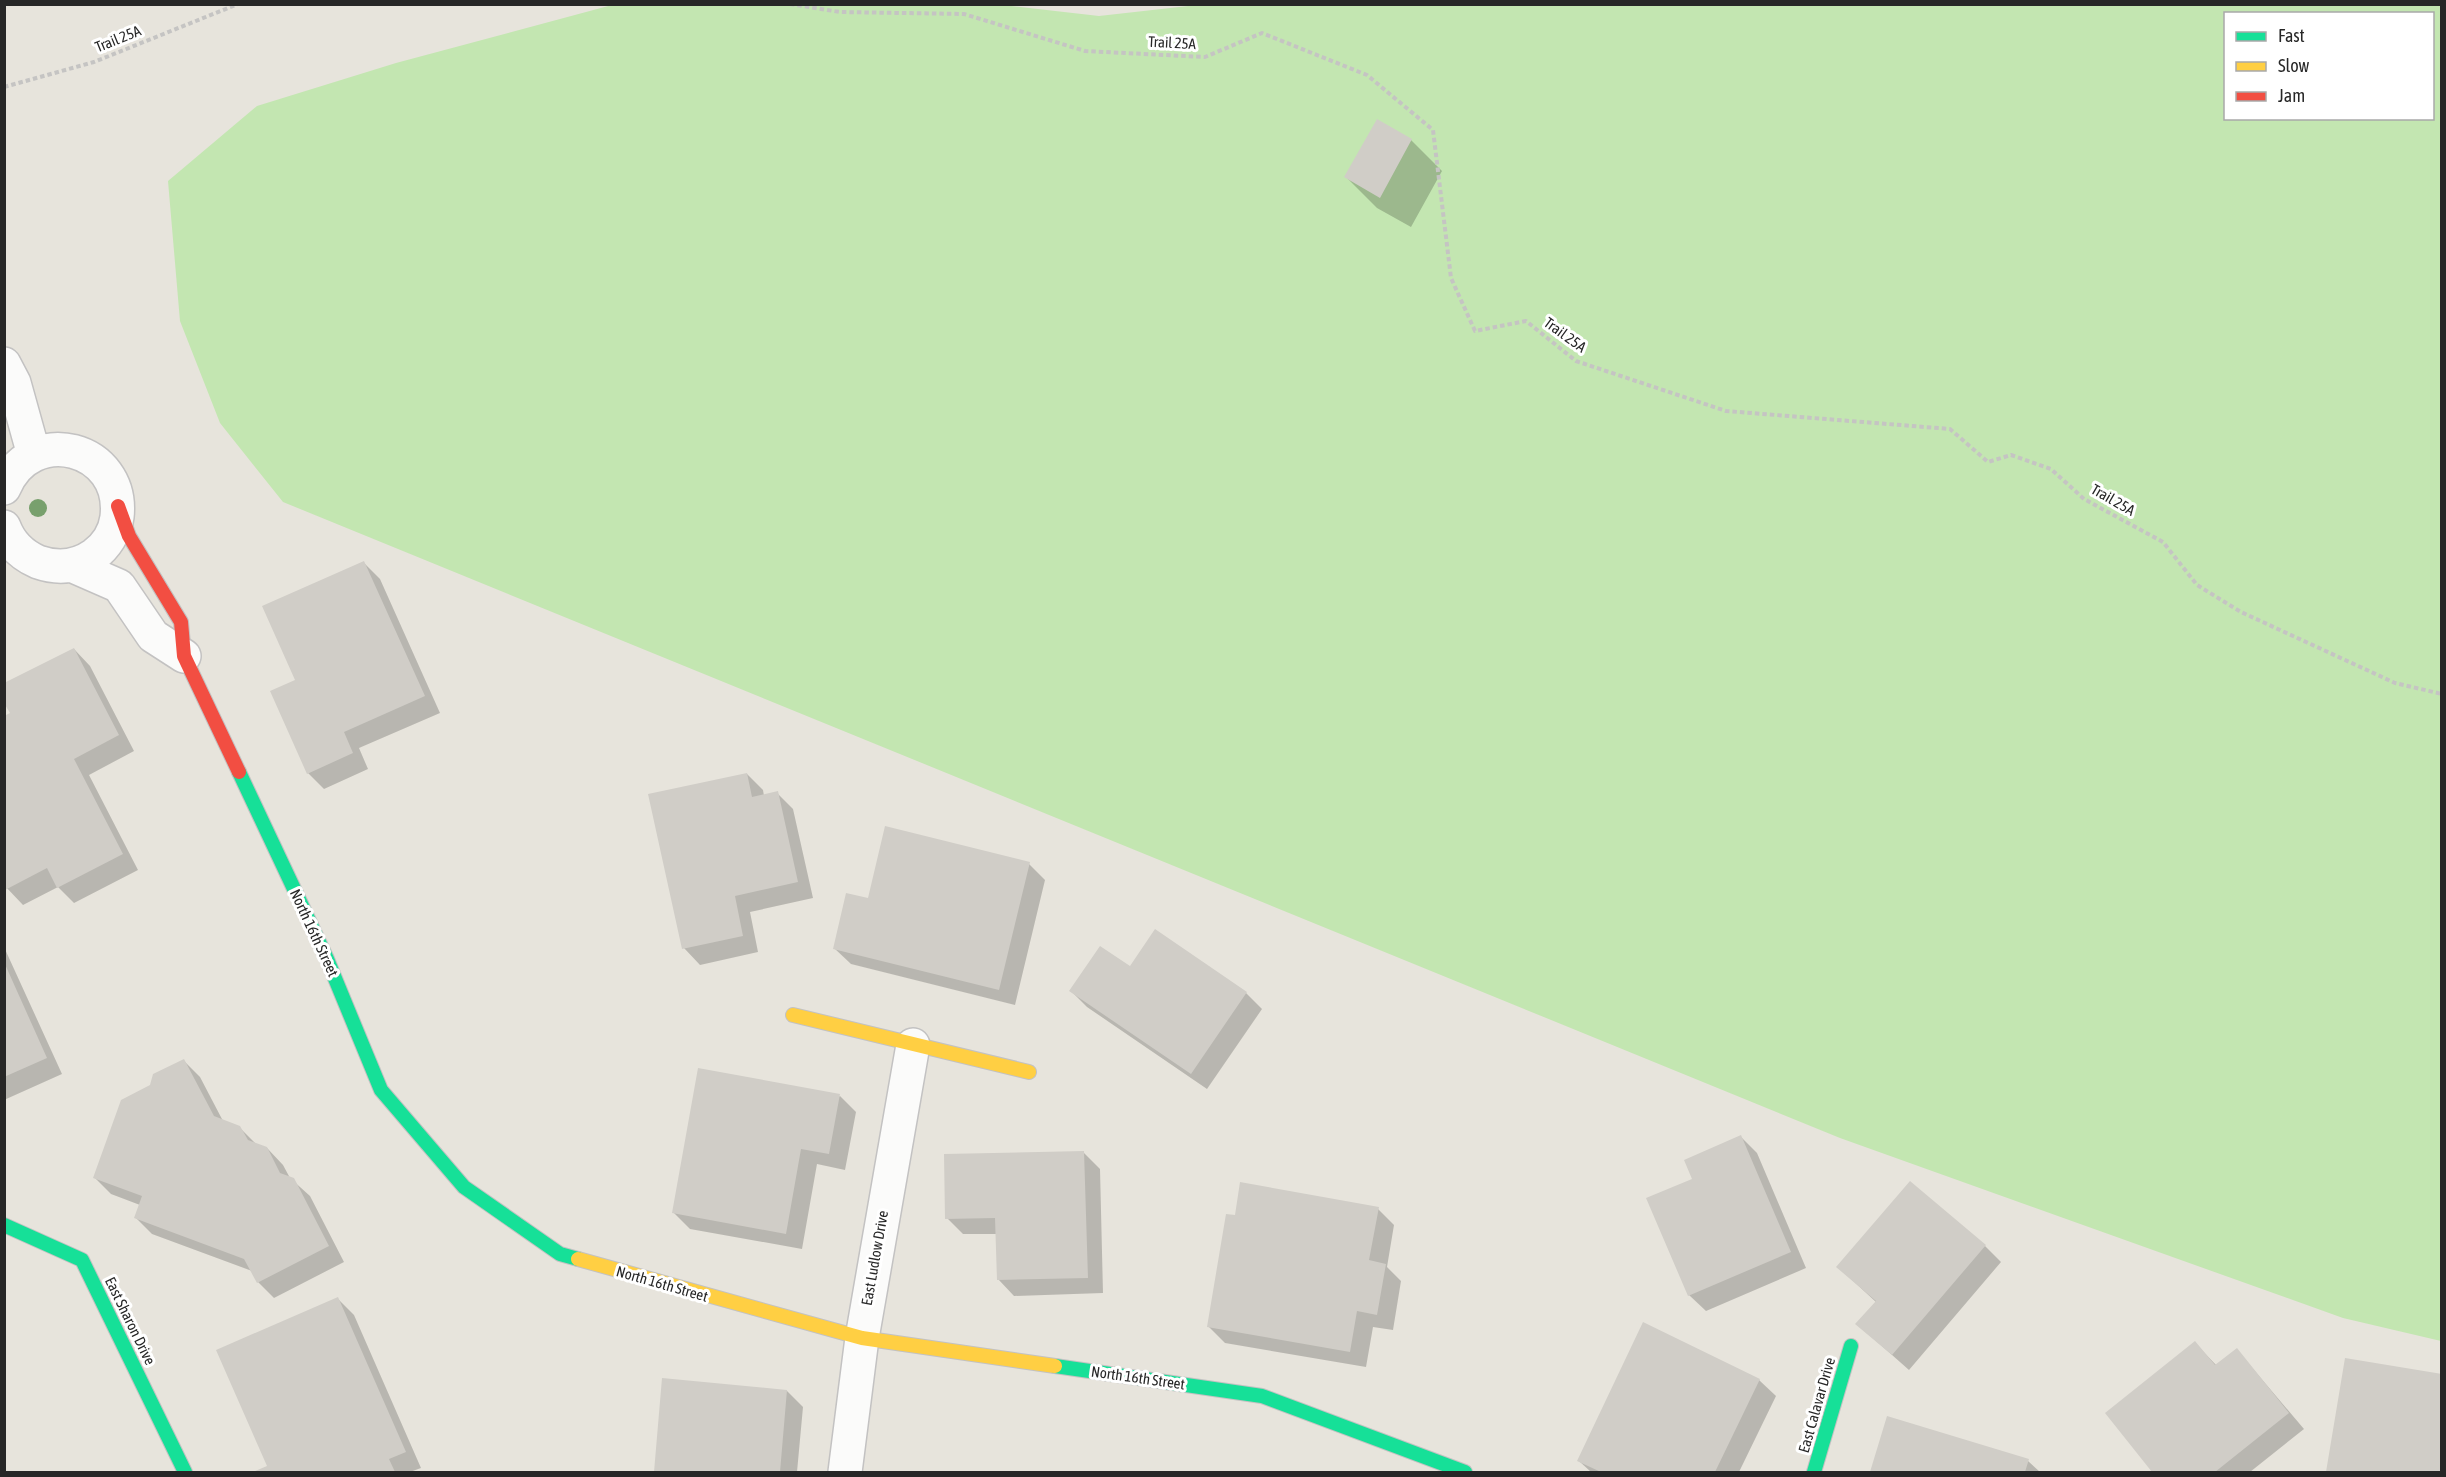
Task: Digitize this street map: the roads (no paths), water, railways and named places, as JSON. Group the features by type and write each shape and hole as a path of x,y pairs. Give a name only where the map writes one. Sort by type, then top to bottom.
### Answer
{"street":[{"path":"4,364 14,383 34,455"},
{"path":"4,488 19,464 34,455 52,449 72,450 90,457 104,470 114,487 118,506 111,537 100,551 87,560 59,565 12,566 4,570"},
{"name":"North 16th Street","path":"118,506 129,536 153,571 181,622 184,656 327,960 381,1090 464,1187 561,1254 670,1287 861,1338 1262,1396 1465,1473"},
{"path":"4,527 15,546 30,558 59,565 119,586 153,636 184,656"},
{"path":"793,1015 1029,1072"},
{"name":"East Ludlow Drive","path":"845,1473 861,1338 913,1045"},
{"name":"East Sharon Drive","path":"4,1225 81,1260 185,1473"},
{"name":"East Calavar Drive","path":"1814,1473 1851,1346"}]}
